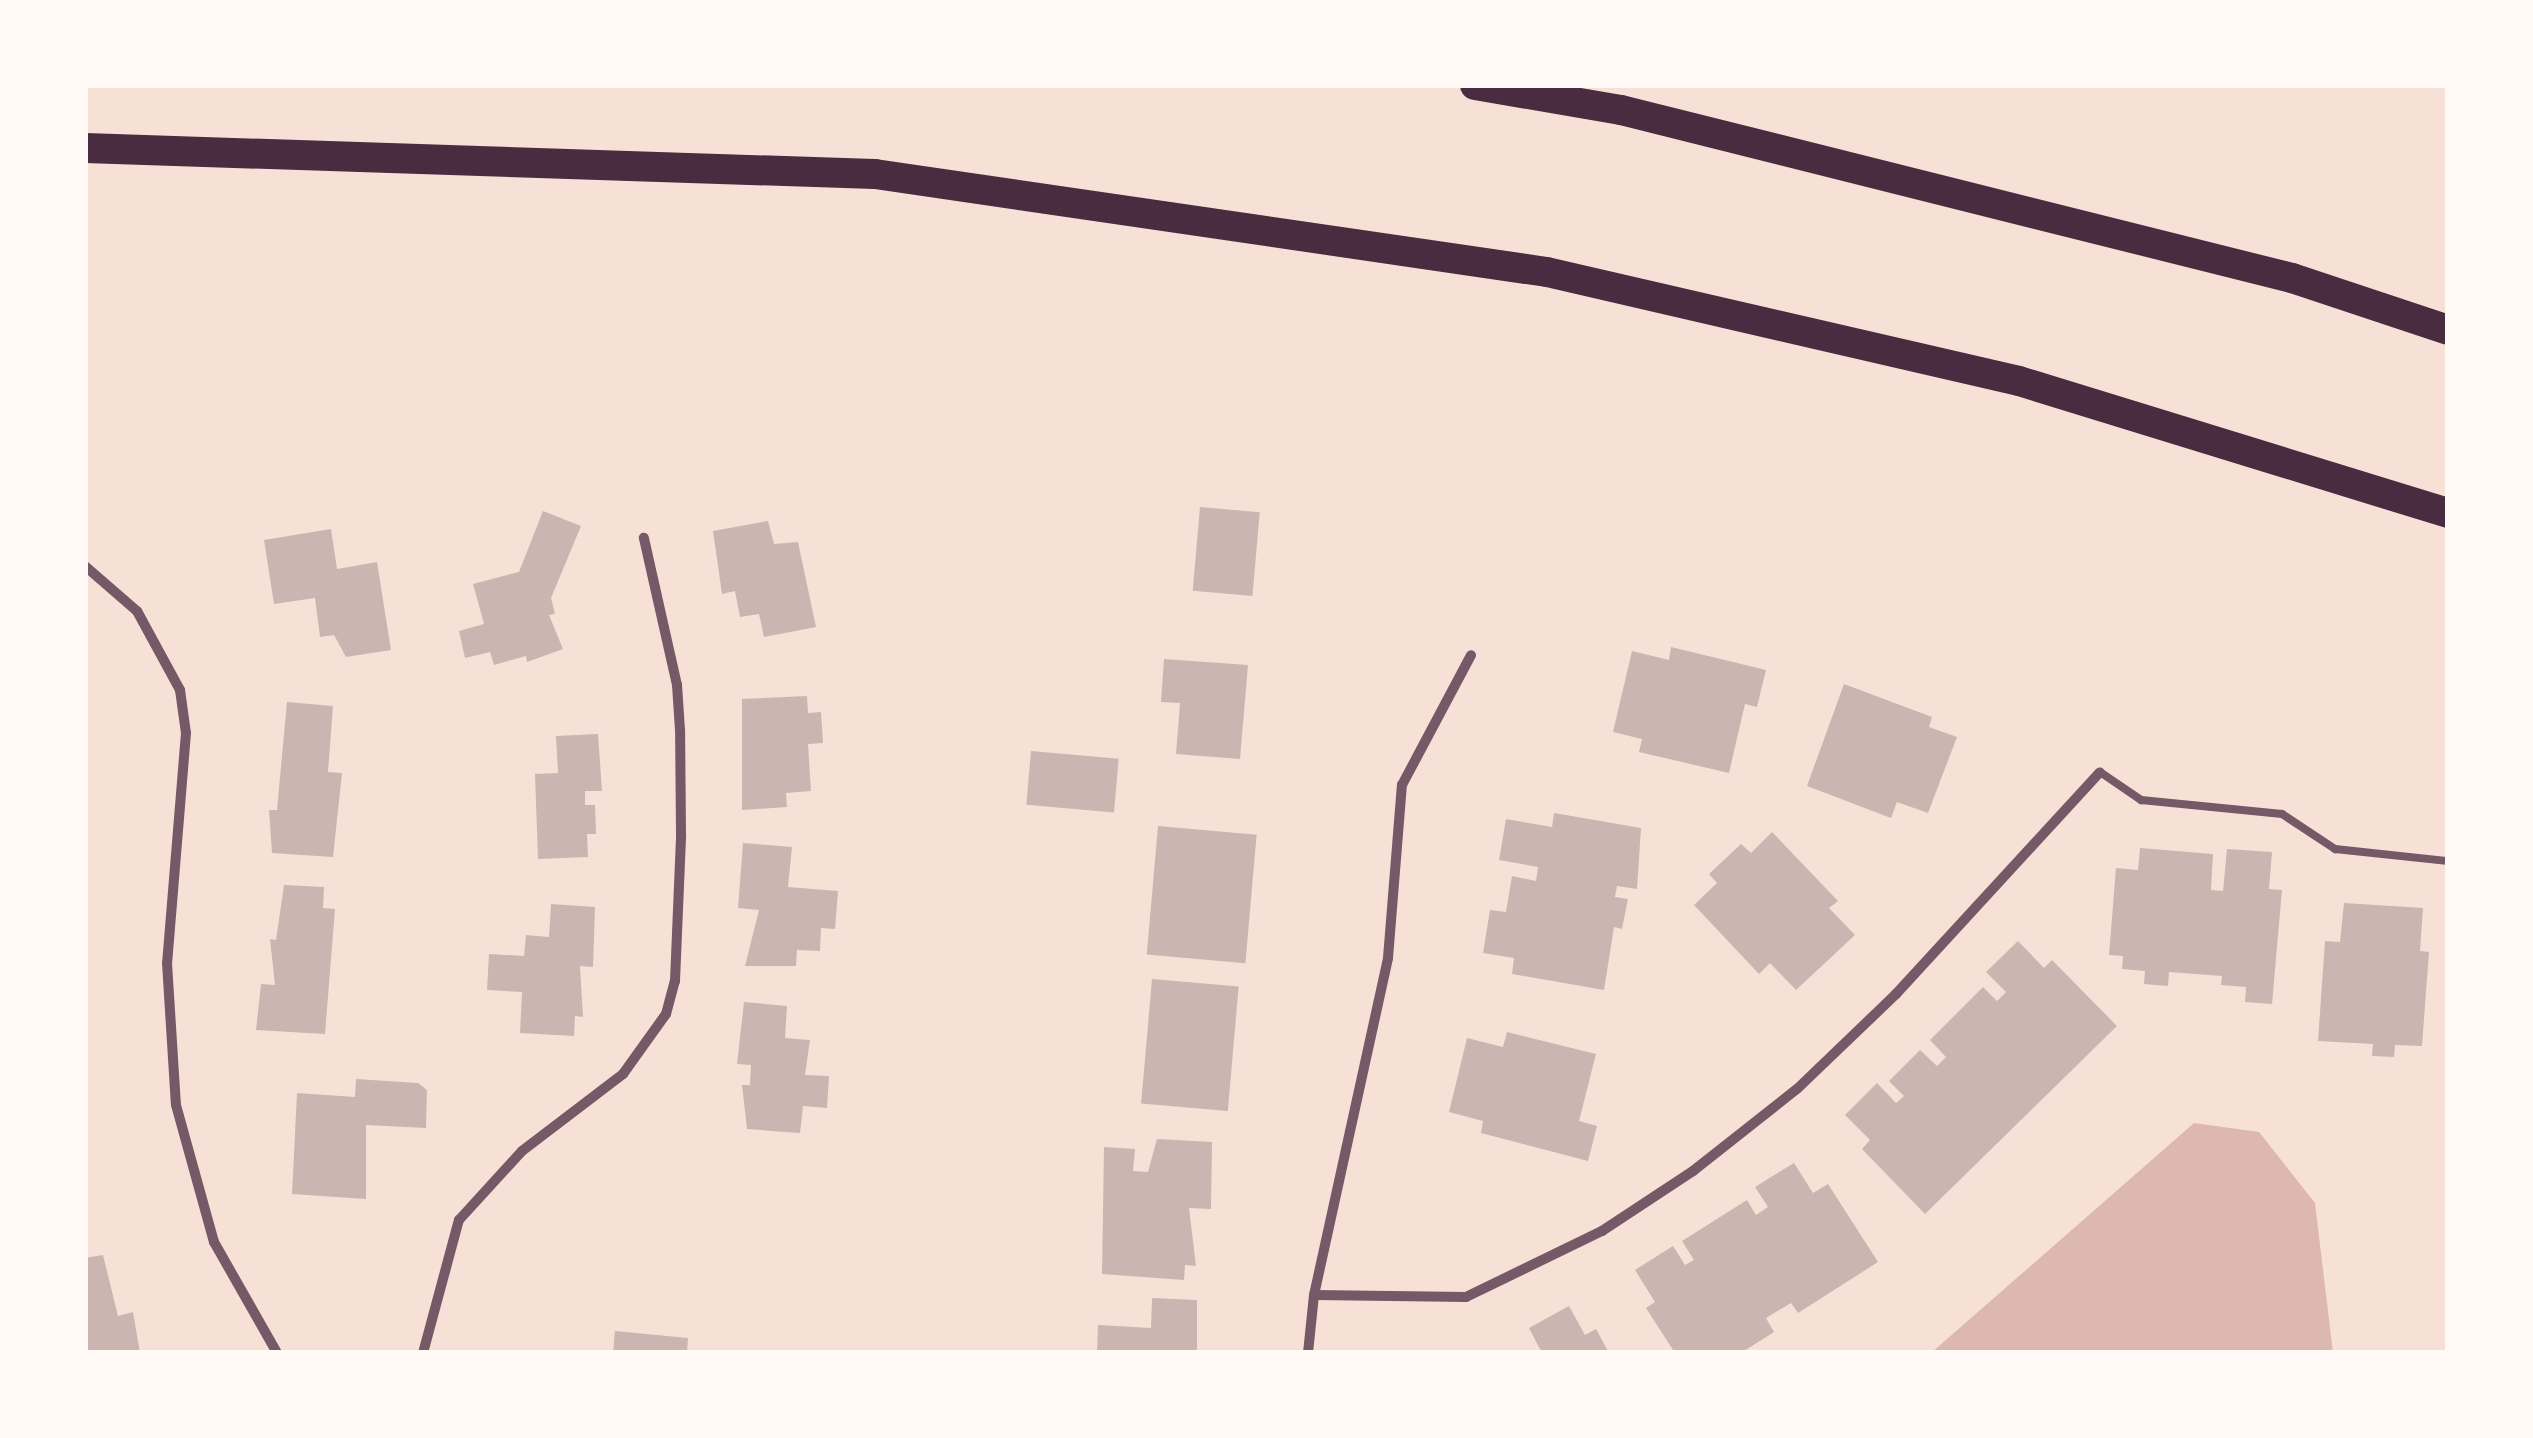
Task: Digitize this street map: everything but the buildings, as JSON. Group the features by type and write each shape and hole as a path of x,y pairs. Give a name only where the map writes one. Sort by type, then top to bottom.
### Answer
{"highway":[{"path":"1475,85 1621,110 2292,278 2448,330"},
{"path":"85,148 875,174 1548,272 2019,381 2448,513"}],"street":[{"path":"423,1353 458,1220 522,1152 623,1074 666,1014 679,890 680,730 677,685 644,538"},
{"path":"85,566 137,612 180,690 186,732 167,964 176,1106 214,1242 277,1353"},
{"path":"1308,1353 1314,1295 1388,958 1402,784 1471,655"},
{"path":"1314,1295 1466,1298 1602,1231 1693,1171 1797,1089 1882,1008 1983,906 2100,772"}],"lane":[{"path":"2100,772 2141,800 2282,814 2335,849 2448,861"}],"shaded area":[{"path":"2194,1123 2259,1132 2315,1203 2333,1353 1931,1353"}]}
